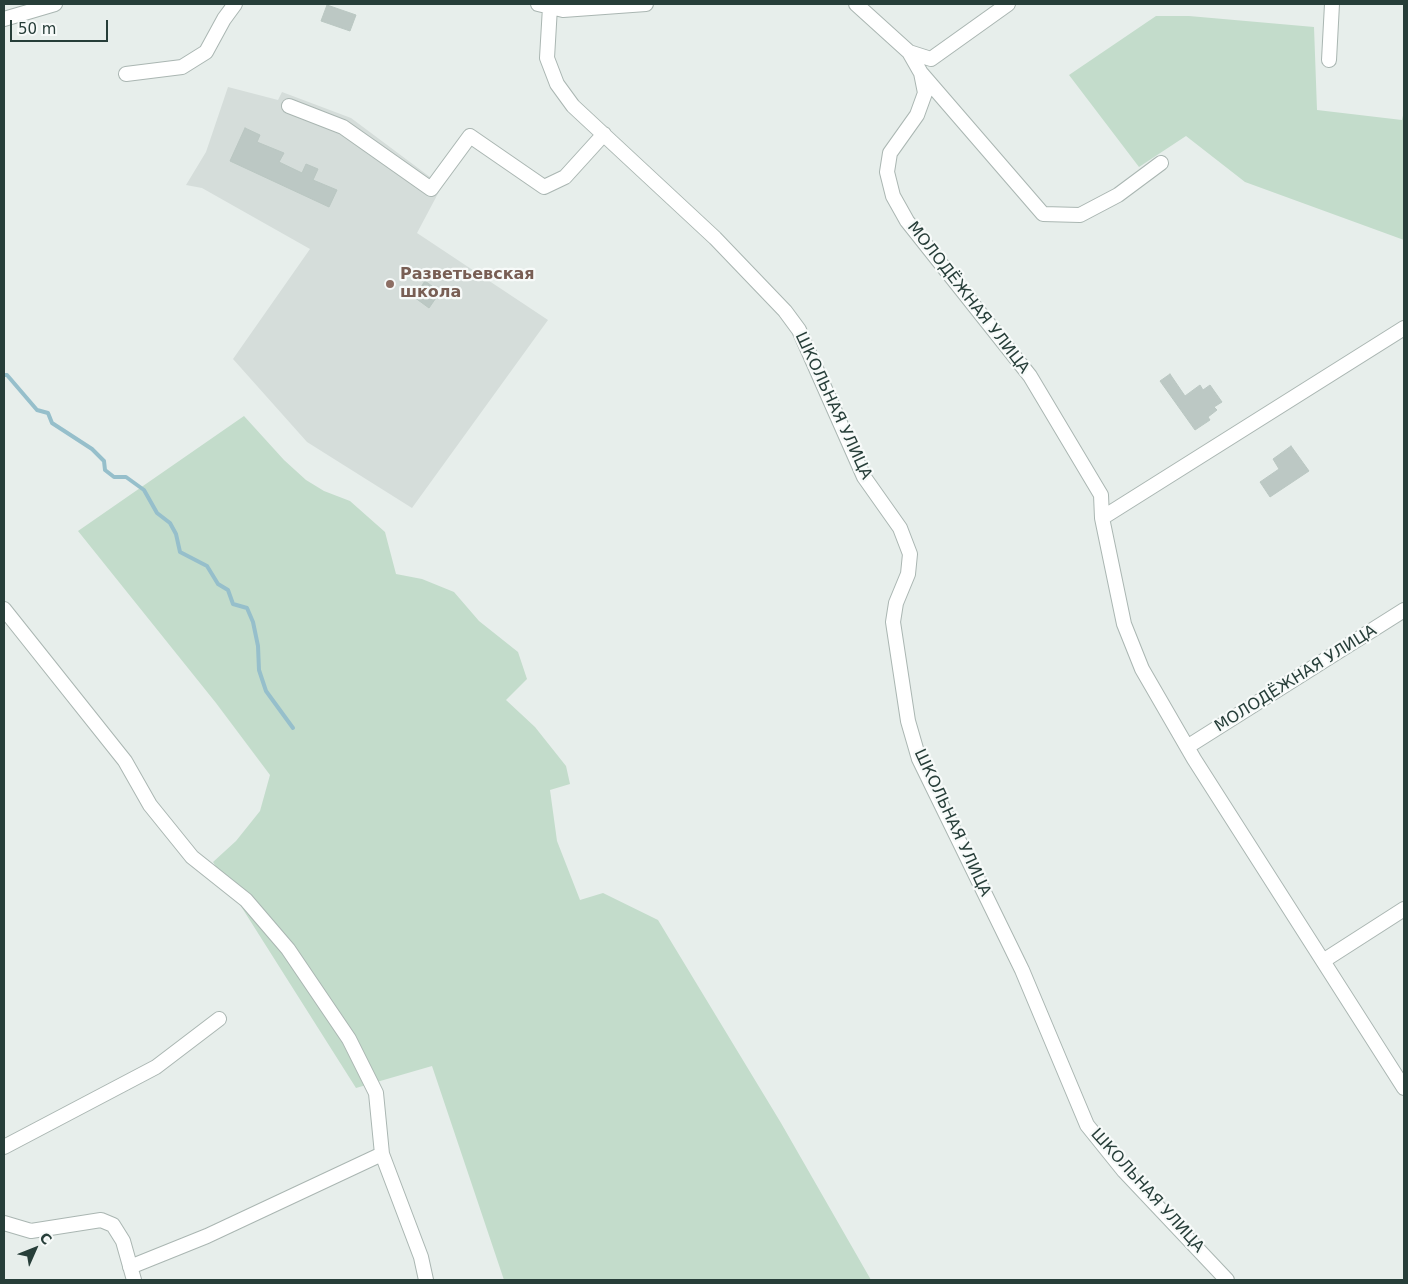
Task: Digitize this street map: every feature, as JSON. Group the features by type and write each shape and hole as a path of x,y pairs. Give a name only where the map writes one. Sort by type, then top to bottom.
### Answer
{"street":[{"path":"4,19 54,4"},
{"path":"126,74 182,68 206,52 224,18 235,4"},
{"path":"544,5 563,10 646,4"},
{"name":"МОЛОДЁЖНАЯ УЛИЦА","path":"856,4 909,52 922,73 1043,214 1080,215 1118,195 1161,163"},
{"name":"МОЛОДЁЖНАЯ УЛИЦА","path":"909,52 931,59 1008,4"},
{"path":"1329,60 1332,4"},
{"name":"ШКОЛЬНАЯ УЛИЦА","path":"544,5 547,58 557,84 573,106 715,238 785,311 799,330 864,477 900,528 910,554 908,574 896,603 893,622 908,721 919,759 1022,970 1087,1125 1124,1171 1228,1280"},
{"name":"МОЛОДЁЖНАЯ УЛИЦА","path":"922,73 925,94 916,115 890,153 887,172 893,196 907,221 1030,376 1101,495 1102,518 1124,624 1142,669 1187,747 1404,1088"},
{"path":"289,106 343,127 431,189 470,136 544,187 565,177 604,134"},
{"path":"1102,518 1404,328"},
{"path":"4,609 126,761 150,805 192,857 246,900 288,949 349,1040 376,1093 382,1154 421,1257 426,1280"},
{"name":"МОЛОДЁЖНАЯ УЛИЦА","path":"1187,747 1404,610"},
{"path":"1323,961 1404,909"},
{"path":"4,1147 156,1067 219,1019"},
{"path":"4,1223 31,1231 101,1220 113,1225 123,1241 132,1274 382,1154"}],"shaded area":[{"name":"Разветьевская школа","path":"228,87 278,100 282,92 351,118 442,186 417,233 548,320 412,508 307,442 233,359 310,249 202,188 186,185 206,152"}],"green space":[{"path":"1156,16 1189,16 1314,27 1317,110 1402,120 1404,111 1404,240 1245,182 1186,136 1139,167 1069,75"},
{"path":"244,416 284,460 306,480 324,491 350,501 385,532 396,574 422,579 454,592 479,621 518,652 527,679 506,700 535,727 566,766 570,784 550,790 557,841 580,900 603,893 658,920 781,1123 871,1280 504,1280 432,1066 356,1088 213,862 236,841 260,811 270,775 216,703 78,531"}],"building":[{"path":"327,5 356,15 350,31 321,21"},
{"path":"245,128 260,135 257,142 284,153 279,162 302,173 306,164 318,169 313,180 337,190 329,207 230,161"},
{"path":"425,281 440,292 429,308 414,297"},
{"path":"1170,374 1185,396 1200,385 1203,390 1210,385 1222,402 1214,407 1217,410 1208,417 1210,420 1195,430 1160,381"},
{"path":"1291,446 1309,471 1270,497 1260,482 1279,469 1273,459"}],"waterway":[{"path":"4,375 7,375 37,410 48,413 52,423 92,449 104,461 105,470 114,477 126,477 144,490 157,513 170,523 176,534 180,552 207,566 218,584 228,590 233,604 247,608 253,622 258,646 259,670 266,691 293,728"}],"place":[{"name":"Разветьевская школа","path":"390,284"}]}
